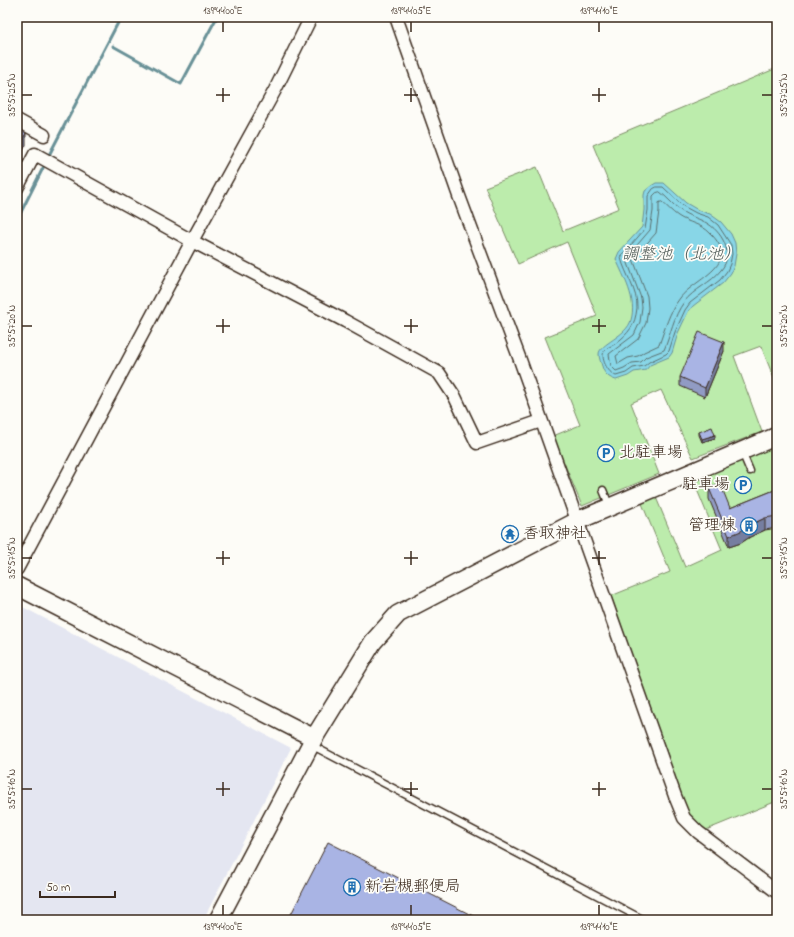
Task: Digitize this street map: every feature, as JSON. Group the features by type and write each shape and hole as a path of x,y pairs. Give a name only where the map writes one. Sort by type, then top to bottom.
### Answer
{"street":[{"path":"17,569 192,241 275,90 311,17"},
{"path":"396,17 459,196 519,357 684,818 698,832 777,892"},
{"path":"17,120 44,135"},
{"path":"17,188 35,154 192,241 345,321 439,373 455,397 477,443 541,421"},
{"path":"218,920 312,742 373,642 398,614 577,521 777,436"},
{"path":"17,586 312,742"}],"lane":[{"path":"742,451 750,471"},
{"path":"603,490 610,507"},
{"path":"312,742 644,920"}],"shaded area":[{"path":"17,604 291,748 203,920 34,920 17,911"}],"green space":[{"path":"777,68 777,386 761,346 734,356 762,432 693,458 661,390 631,403 659,474 582,506 553,436 580,425 545,337 597,316 567,242 518,264 485,187 537,167 563,231 619,208 593,145"},
{"path":"777,443 777,801 706,830 689,816 611,596 670,572 641,501 655,495 685,567 722,550 693,480"}],"water":[{"name":"調整池（北池）","path":"656,183 664,183 686,203 698,210 710,214 721,222 731,234 735,243 736,254 734,266 731,273 723,283 693,306 688,312 678,333 672,353 669,357 650,365 646,370 634,372 628,376 616,380 609,377 605,373 599,354 603,347 624,331 631,320 631,296 616,259 619,252 642,227 645,191"}],"building":[{"path":"17,128 26,133 17,149"},
{"path":"699,332 724,342 705,388 680,377"},
{"path":"712,427 715,435 702,439 699,432"},
{"path":"720,483 730,508 777,489 777,516 765,518 729,536 709,488"},
{"path":"512,526 516,533 508,537 504,530"},
{"name":"新岩槻郵便局","path":"328,842 481,920 288,920"}],"waterway":[{"path":"48,157 121,17"},
{"path":"113,46 181,84 217,17"},
{"path":"17,220 43,168"}],"place":[{"name":"北駐車場","path":"606,453"},
{"name":"駐車場","path":"743,485"},
{"name":"管理棟","path":"749,526"},
{"name":"香取神社","path":"510,534"},
{"name":"新岩槻郵便局","path":"352,887"}]}
